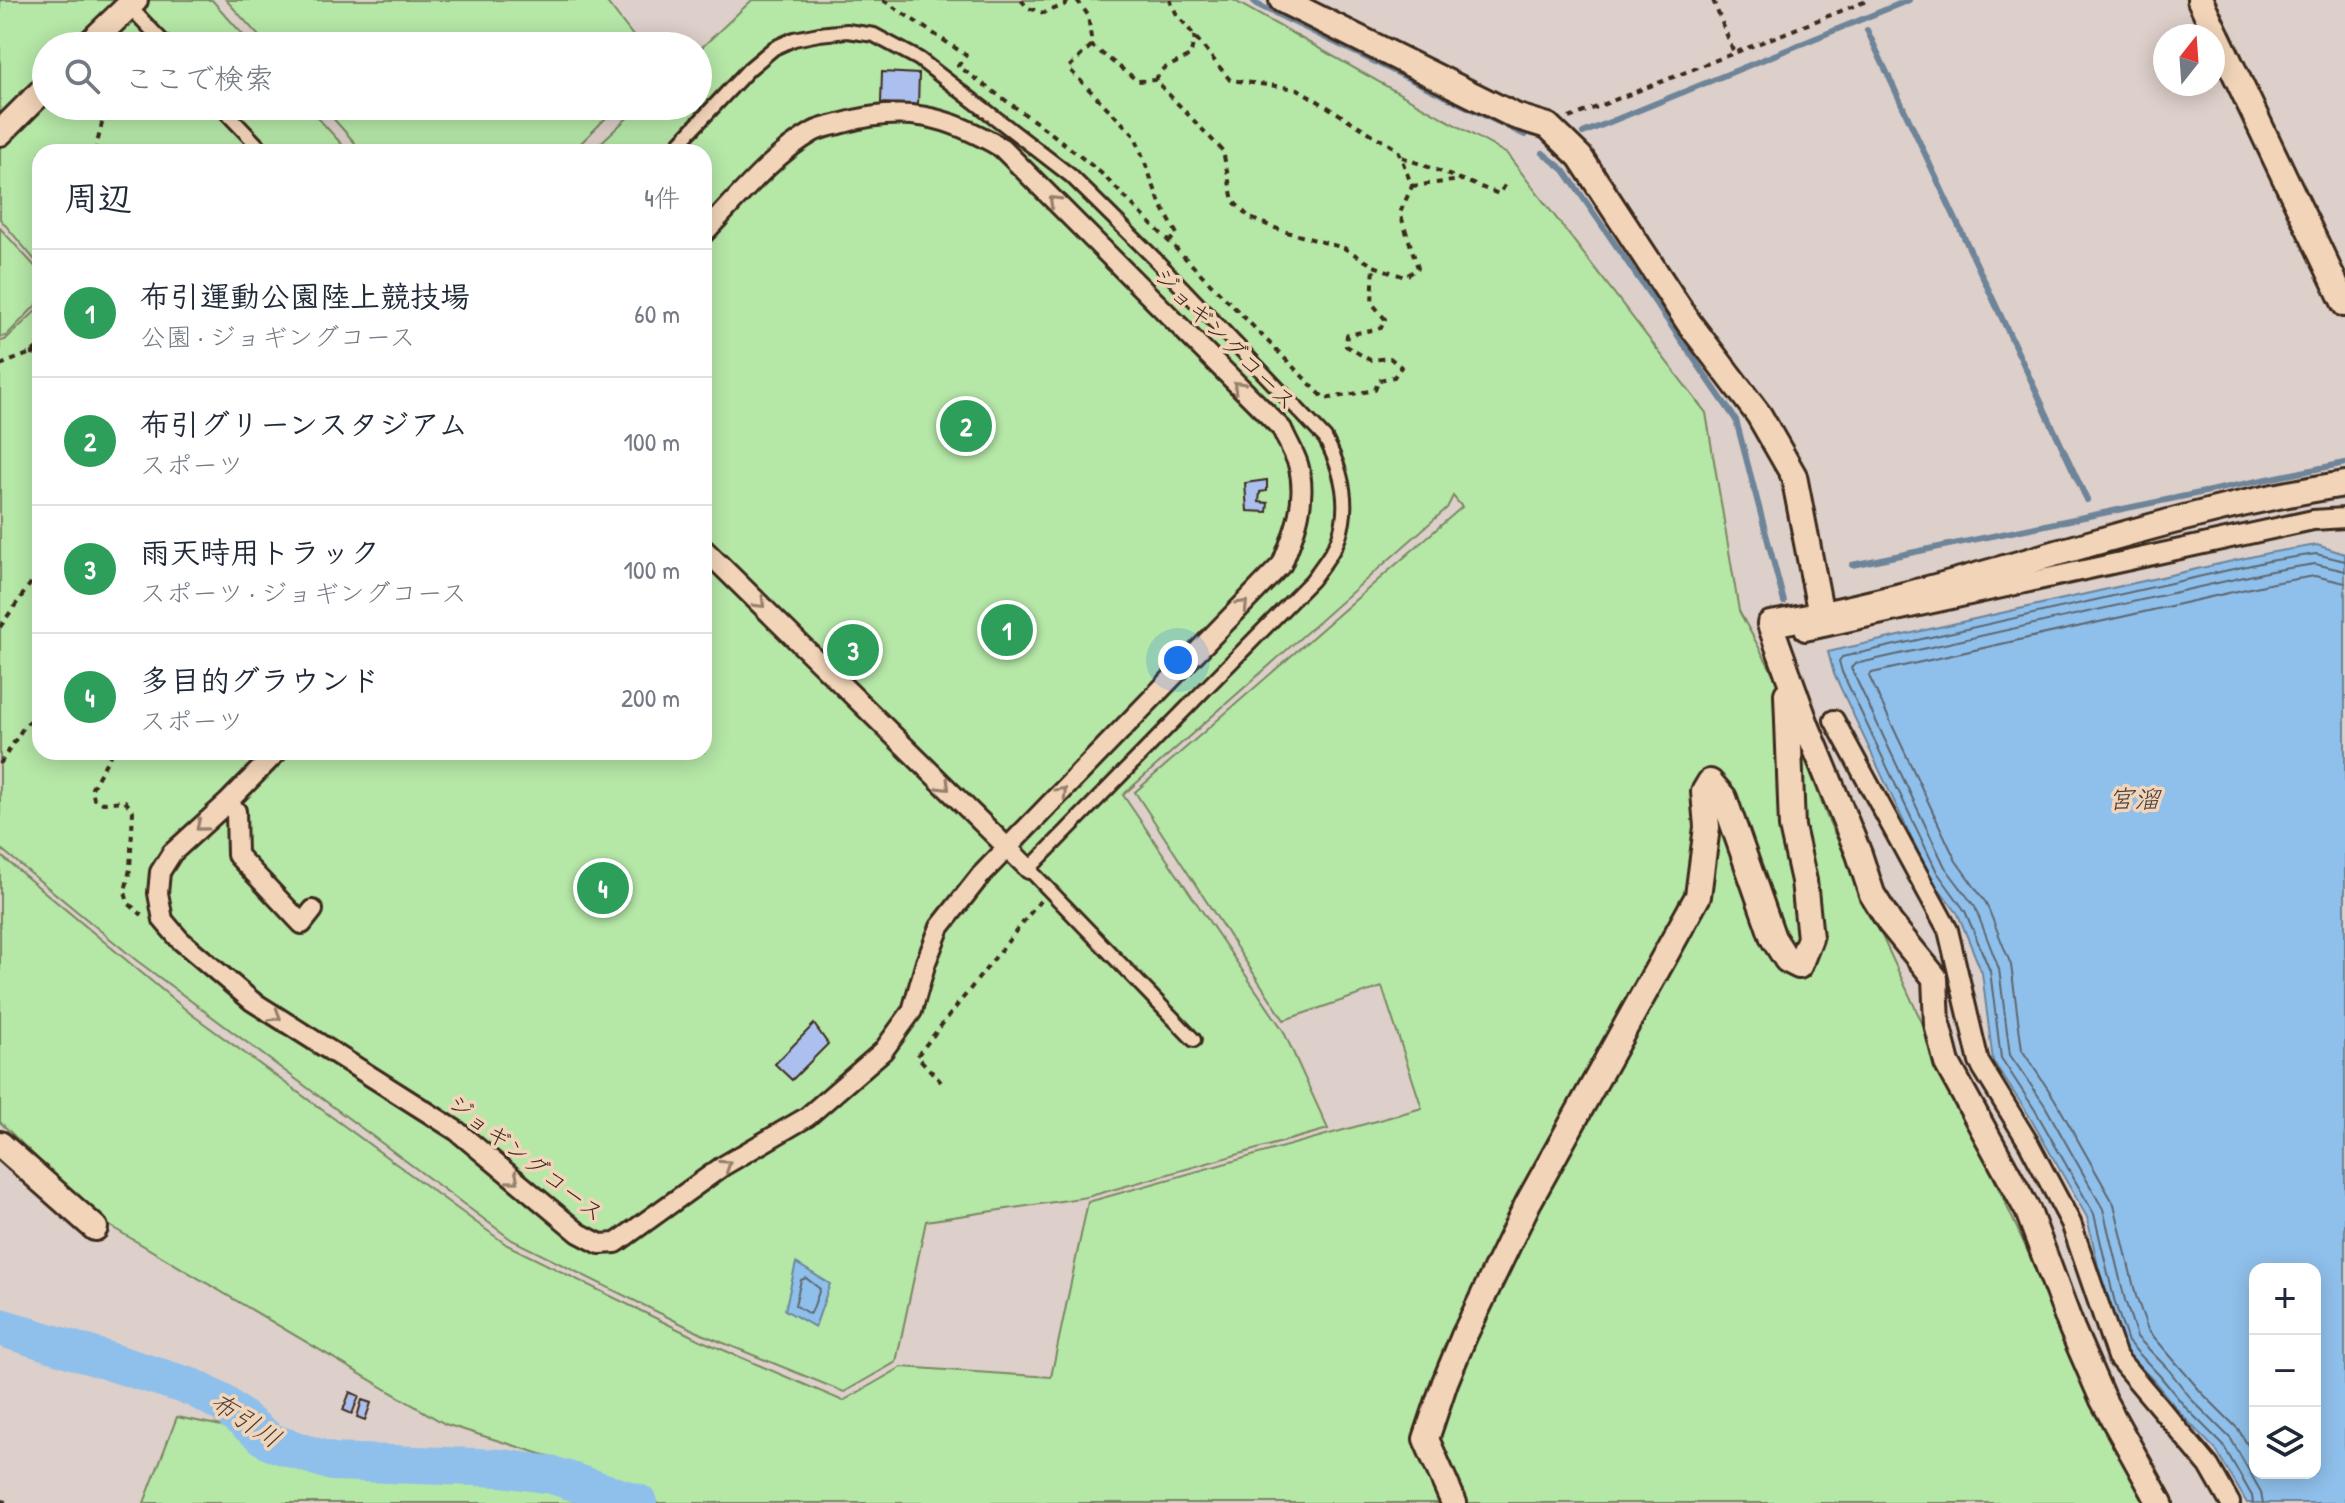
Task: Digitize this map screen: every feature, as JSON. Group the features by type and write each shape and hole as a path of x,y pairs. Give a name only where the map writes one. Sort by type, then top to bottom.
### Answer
{"street":[{"path":"1282,0 1515,116 1548,126 1580,157 1689,323 1759,415 1794,476 1813,623"},
{"path":"2200,0 2345,304"},
{"path":"100,32 129,2"},
{"path":"0,133 32,101"},
{"name":"ジョギングコース","path":"163,920 180,940 252,1001 457,1131 579,1233 600,1244 616,1243 723,1166 807,1117 883,1051 912,1011 940,927 981,875 1282,564 1295,532 1302,496 1298,464 1282,429 1002,148 950,121 914,114 867,116 815,131 773,162 712,225"},
{"path":"1813,623 2281,494 2345,484"},
{"path":"2160,1503 2103,1400 2072,1329 2028,1211 1947,1063 1937,1024 1935,978 1890,923 1872,894 1770,624 1813,623 2313,520 2345,518"},
{"path":"712,557 1029,869"},
{"path":"1454,1503 1426,1439 1445,1382 1528,1203 1698,896 1707,827 1704,792 1710,782 1724,798 1773,938 1787,960 1799,966 1810,938 1804,881 1792,827 1786,663"},
{"path":"1834,720 1948,930 1979,1062 2028,1142 2071,1223 2117,1357 2209,1466 2230,1503"},
{"path":"163,920 158,893 160,872 179,844 227,803 269,760"},
{"path":"227,803 236,811 237,855 302,924 313,910"},
{"path":"0,1144 95,1228"}],"lane":[{"path":"129,2 155,32"},
{"path":"712,108 749,69 774,48 794,39 847,31 874,35 919,59 1071,176 1315,427 1333,452 1339,466 1345,502 1339,537 1312,580 1029,869 1194,1040"},
{"path":"233,120 256,144"},
{"path":"679,144 701,120"}],"path":[{"path":"883,0 966,55 958,66"},
{"path":"1021,0 1028,8 1044,13 1070,0"},
{"path":"1077,0 1088,15 1092,46 1138,81 1155,80 1223,151 1233,201 1250,218 1344,248 1374,266 1405,277 1418,268 1400,213 1412,186 1398,150 1298,89 1230,80 1176,13 1170,0"},
{"path":"1713,0 1734,53"},
{"path":"1548,126 1869,0"},
{"path":"1155,80 1163,69 1190,56 1195,36"},
{"path":"1092,46 1068,68 1135,136 1160,203 1177,234 1169,242"},
{"path":"97,144 103,120"},
{"path":"1400,156 1499,194 1506,184"},
{"path":"1412,186 1462,180"},
{"path":"1325,399 1375,390 1379,380 1394,377 1401,367 1390,358 1370,360 1346,346 1347,335 1381,328 1385,319 1372,303 1374,266"},
{"path":"0,365 31,353"},
{"path":"0,627 32,581"},
{"path":"0,764 25,725 32,720"},
{"path":"108,760 92,788 94,799 103,803 125,801 133,811 130,869 125,892 128,903 144,917 163,920"},
{"path":"941,1082 917,1056 1049,890"},
{"path":"0,1500 8,1503"}],"green space":[{"path":"0,0 212,0 241,32 32,32 32,120 320,120 342,144 32,144 32,257 0,219"},
{"path":"226,0 605,0 630,32 255,32"},
{"path":"752,0 1233,0 1507,154 1706,413 1739,611 1775,677 1827,817 2144,1503 144,1503 177,1417 311,1444 557,1459 445,1424 100,1220 0,1122 0,855 191,1014 507,1245 700,1340 843,1401 902,1367 1051,1377 1088,1202 1422,1108 1382,987 1284,1020 1135,792 1462,507 1453,496 1447,508 1123,795 1283,1030 1328,1129 1087,1197 926,1221 896,1362 844,1392 704,1335 512,1240 136,960 0,848 0,341 5,340 32,315 32,760 712,760 712,144 600,144 625,120 712,120 712,38"},
{"path":"334,120 604,120 580,144 356,144"},
{"path":"0,228 32,263 32,309 6,336 0,337"}],"water":[{"name":"宮溜","path":"2317,545 2345,554 2345,1503 2247,1503 2216,1450 2121,1347 2107,1305 2087,1217 2028,1114 1993,1061 1982,973 1958,914 1930,877 1834,674 1828,652 2268,553"},
{"path":"796,1263 830,1284 815,1327 785,1310"}],"building":[{"path":"882,72 919,74 918,105 881,103"},
{"path":"1267,480 1267,491 1260,492 1259,502 1268,503 1267,512 1247,511 1245,483"},
{"path":"814,1024 828,1044 792,1080 775,1064"},
{"path":"350,1392 359,1396 352,1414 343,1410"},
{"path":"362,1400 371,1403 365,1420 357,1417"}],"waterway":[{"path":"1253,0 1525,135"},
{"path":"1583,133 1909,0"},
{"path":"1867,30 2087,500"},
{"path":"1543,153 1564,170 1736,420 1784,602"},
{"path":"1852,565 2345,463"},
{"name":"布引川","path":"0,1327 194,1388 222,1403 271,1442 332,1462 502,1468 552,1475 638,1503"}],"place":[{"name":"布引グリーンスタジアム","path":"966,426"},
{"name":"布引運動公園陸上競技場","path":"1007,630"},
{"name":"雨天時用トラック","path":"853,650"},
{"name":"多目的グラウンド","path":"603,888"}]}
